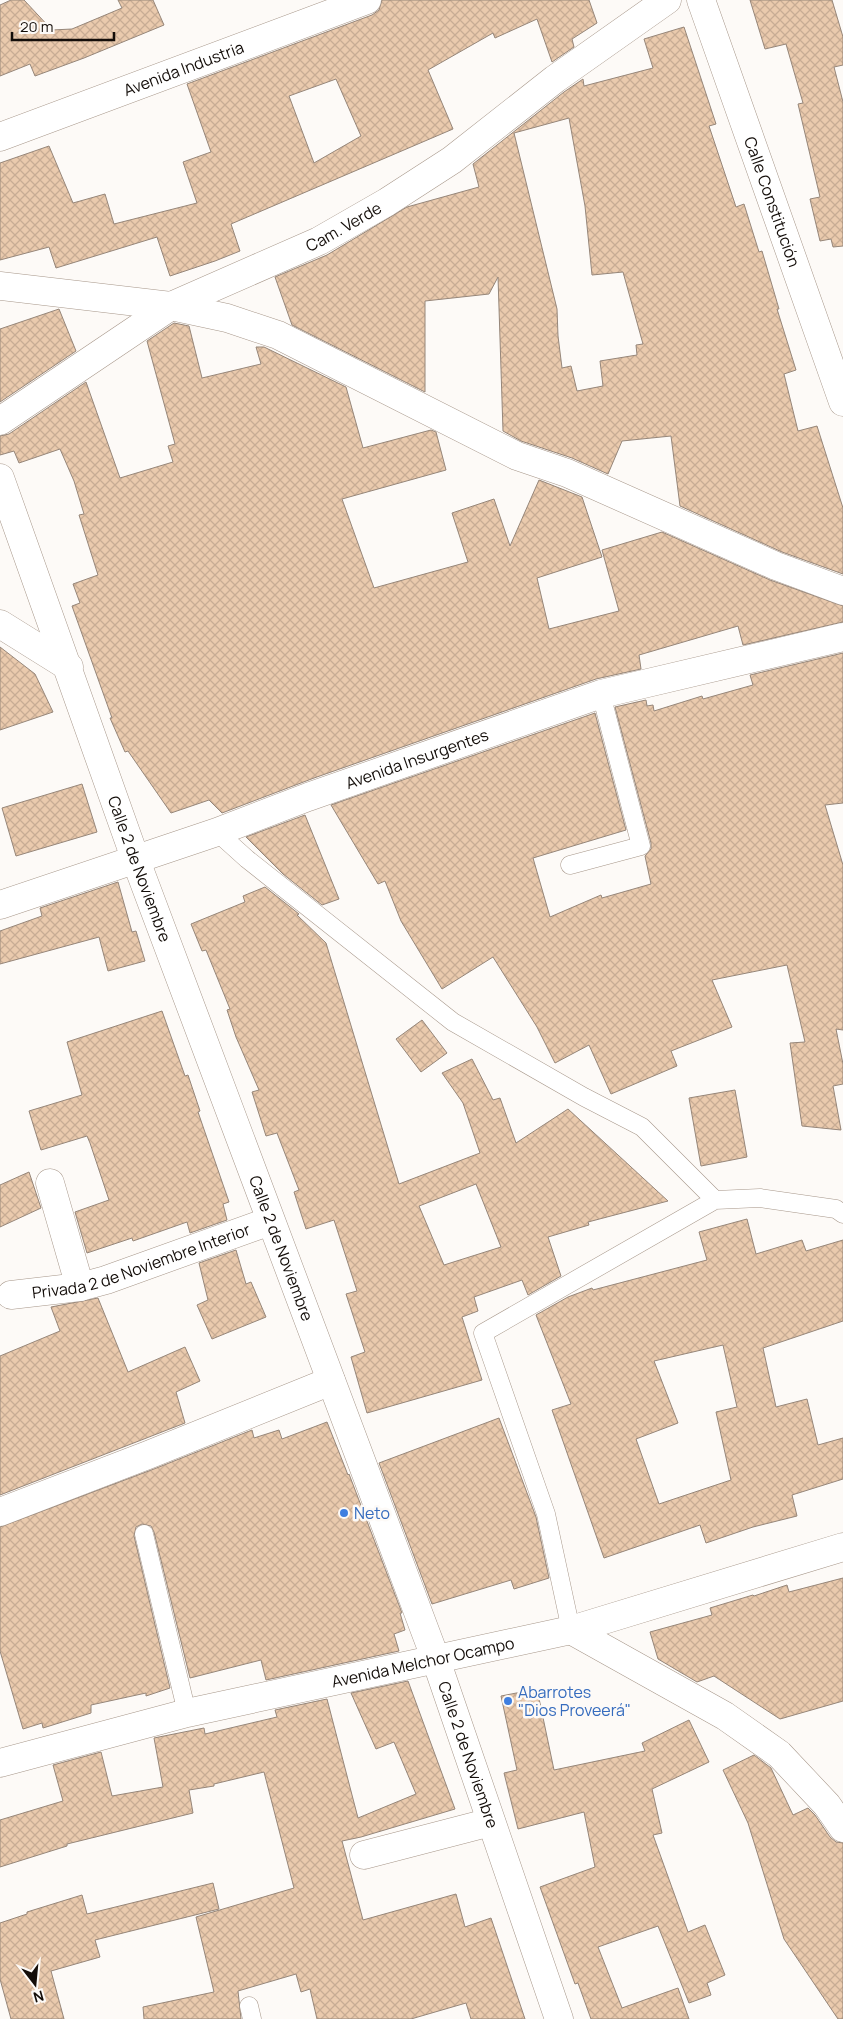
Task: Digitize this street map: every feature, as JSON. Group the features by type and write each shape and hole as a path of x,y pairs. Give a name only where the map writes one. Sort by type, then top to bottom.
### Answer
{"street":[{"name":"Avenida Industria","path":"0,137 367,0"},
{"name":"Cam. Verde","path":"0,421 171,306 319,241 387,202 452,160 555,79 667,0"},
{"name":"Calle Constitución","path":"700,0 843,402"},
{"path":"0,286 171,306 227,318 278,335 517,456 567,473 776,566 843,591"},
{"name":"Calle 2 de Noviembre","path":"0,478 136,858 270,1221 436,1660 559,2019"},
{"path":"0,624 69,667"},
{"name":"Avenida Insurgentes","path":"0,906 136,858 217,832 308,797 601,694 843,636"},
{"path":"50,1183 80,1286"},
{"name":"Privada 2 de Noviembre Interior","path":"11,1295 80,1286 106,1280 270,1221"},
{"path":"0,1512 331,1381"},
{"name":"Avenida Melchor Ocampo","path":"0,1763 187,1713 571,1630 843,1547"},
{"path":"571,1630 725,1716 779,1754 827,1805 843,1828"},
{"path":"364,1855 491,1822"}],"lane":[{"path":"570,865 641,846 601,694"},
{"path":"217,832 247,859 453,1022 584,1097 642,1127 716,1200"},
{"path":"571,1630 546,1514 483,1333 716,1200 760,1198 841,1208"},
{"path":"144,1534 187,1713"}],"building":[{"path":"11,0 24,0 52,30 72,29 122,8 118,0 153,0 164,25 35,76 30,64 0,76 0,5"},
{"path":"382,0 589,0 597,23 572,39 574,47 552,62 537,19 495,38 493,33 428,70 453,129 231,224 240,251 215,261 170,276 157,237 56,268 49,247 0,260 0,163 49,146 73,203 105,194 114,224 197,203 183,162 211,152 187,84 372,15 379,10","holes":["336,79 361,136 314,163 289,96"]},
{"path":"750,0 832,0 843,37 843,65 834,67 843,102 843,246 833,247 831,239 820,241 810,199 820,197 798,104 803,103 786,44 765,49"},
{"path":"684,27 716,124 709,126 736,207 744,204 759,252 762,251 779,309 777,309 796,370 784,374 798,431 817,426 843,508 843,574 782,552 680,506 671,436 622,441 608,474 572,458 521,441 503,431 498,277 489,294 425,301 425,392 292,325 275,277 327,255 407,207 479,187 473,164 583,79 584,86 653,68 644,39","holes":["569,118 585,206 592,275 623,272 643,344 636,345 637,355 600,361 603,386 577,391 571,366 562,368 557,309 514,133"]},
{"path":"59,309 76,351 0,402 0,329"},
{"path":"174,323 189,326 202,378 261,364 256,347 264,347 346,387 363,448 431,430 436,432 446,470 342,499 374,588 468,562 452,513 494,499 510,546 539,480 582,497 602,557 537,578 549,629 619,611 602,550 662,532 770,580 843,606 843,622 743,645 738,626 639,655 641,669 596,679 314,778 222,813 209,800 171,813 128,751 125,752 110,718 112,718 72,606 80,603 73,584 98,575 79,515 84,514 74,481 60,449 19,463 14,451 0,455 0,436 9,434 86,382 120,478 173,462 168,446 175,444 147,341"},
{"path":"0,647 35,674 53,712 0,730"},
{"path":"843,653 843,803 825,805 843,865 843,1030 836,1029 843,1064 843,1084 833,1086 841,1130 802,1126 790,1043 805,1042 787,965 712,980 732,1027 671,1051 677,1066 611,1094 589,1045 555,1063 537,1027 493,957 442,989 401,921 385,881 378,884 331,805 595,713 626,830 533,858 550,917 601,895 602,898 651,884 645,856 651,849 651,843 615,707 646,700 647,706 653,705 654,711 702,696 703,699 753,685 750,675"},
{"path":"82,784 97,832 16,856 2,808"},
{"path":"305,815 339,899 322,905 283,874 246,837"},
{"path":"118,882 132,932 136,931 145,961 108,971 99,937 0,964 0,931 42,916 40,908"},
{"path":"265,887 299,914 297,915 326,943 399,1184 480,1153 463,1103 442,1073 472,1059 493,1100 500,1098 516,1143 568,1109 668,1201 588,1222 589,1225 548,1237 561,1276 528,1295 522,1280 474,1297 478,1311 462,1317 482,1380 367,1413 351,1357 365,1352 346,1294 357,1291 334,1220 306,1229 294,1192 299,1190 277,1133 266,1136 252,1092 259,1090 236,1037 227,1010 230,1009 206,950 202,951 191,924 245,902 243,896","holes":["476,1184 501,1247 444,1265 419,1206"]},
{"path":"162,1011 185,1076 188,1075 200,1111 198,1112 229,1202 223,1204 227,1220 190,1233 187,1222 133,1241 132,1238 87,1253 75,1212 109,1200 90,1143 87,1136 41,1150 29,1111 82,1095 67,1042"},
{"path":"422,1020 447,1053 421,1072 396,1039"},
{"path":"735,1090 747,1157 701,1166 689,1098"},
{"path":"29,1172 41,1208 0,1227 0,1185"},
{"path":"747,1219 756,1254 802,1240 806,1251 843,1240 843,1321 763,1348 776,1407 807,1399 818,1445 843,1438 843,1479 792,1495 797,1516 753,1527 706,1543 700,1525 604,1558 552,1410 571,1404 536,1315 568,1297 592,1288 593,1290 707,1260 699,1232","holes":["723,1345 737,1407 716,1412 731,1480 659,1504 636,1439 678,1423 654,1361"]},
{"path":"236,1250 246,1284 251,1282 266,1317 212,1339 197,1305 208,1300 199,1263"},
{"path":"98,1298 128,1372 185,1347 200,1381 176,1392 185,1423 0,1495 0,1356 60,1331 51,1307"},
{"path":"499,1418 536,1517 549,1578 514,1589 511,1580 432,1604 379,1463"},
{"path":"327,1422 402,1613 400,1613 405,1630 394,1634 399,1651 266,1680 261,1660 190,1678 154,1532 151,1526 142,1524 136,1527 134,1536 170,1688 146,1696 146,1693 91,1705 91,1713 43,1728 42,1723 23,1729 0,1651 0,1527 252,1430 254,1438 279,1430 282,1439"},
{"path":"843,1578 843,1701 780,1719 714,1676 697,1682 658,1659 650,1632 712,1615 710,1608 787,1585 789,1592"},
{"path":"408,1681 455,1809 342,1841 363,1920 456,1894 465,1927 491,1918 525,2019 471,2019 466,2003 411,2019 317,2019 310,1989 301,1992 296,1974 238,1991 241,2019 144,2019 143,2007 214,1992 196,1917 294,1888 264,1772 214,1784 214,1786 189,1790 193,1813 67,1844 67,1846 0,1867 0,1820 63,1801 53,1765 101,1752 112,1796 163,1787 154,1738 204,1728 205,1734 277,1717 275,1710 327,1699 358,1818 416,1794 394,1742 376,1749 351,1693"},
{"path":"537,1689 554,1770 645,1751 642,1743 689,1720 709,1762 652,1789 662,1833 653,1835 688,1932 705,1925 725,1975 707,1983 711,1995 689,2003 658,1926 598,1947 622,2008 678,1988 689,2019 591,2019 578,1983 575,1984 540,1887 595,1867 584,1812 518,1829 504,1773 517,1770 501,1696"},
{"path":"754,1755 771,1768 793,1815 808,1808 830,1837 836,1842 843,1843 843,2019 838,2019 784,1939 748,1823 723,1770"},
{"path":"213,1883 219,1909 95,1940 100,1957 51,1971 64,2019 11,2019 0,1979 0,1923 27,1914 27,1912 82,1895 87,1914"}],"place":[{"name":"Neto","path":"344,1513"},
{"name":"Abarrotes \"Dios Proveerá\"","path":"508,1701"}]}
